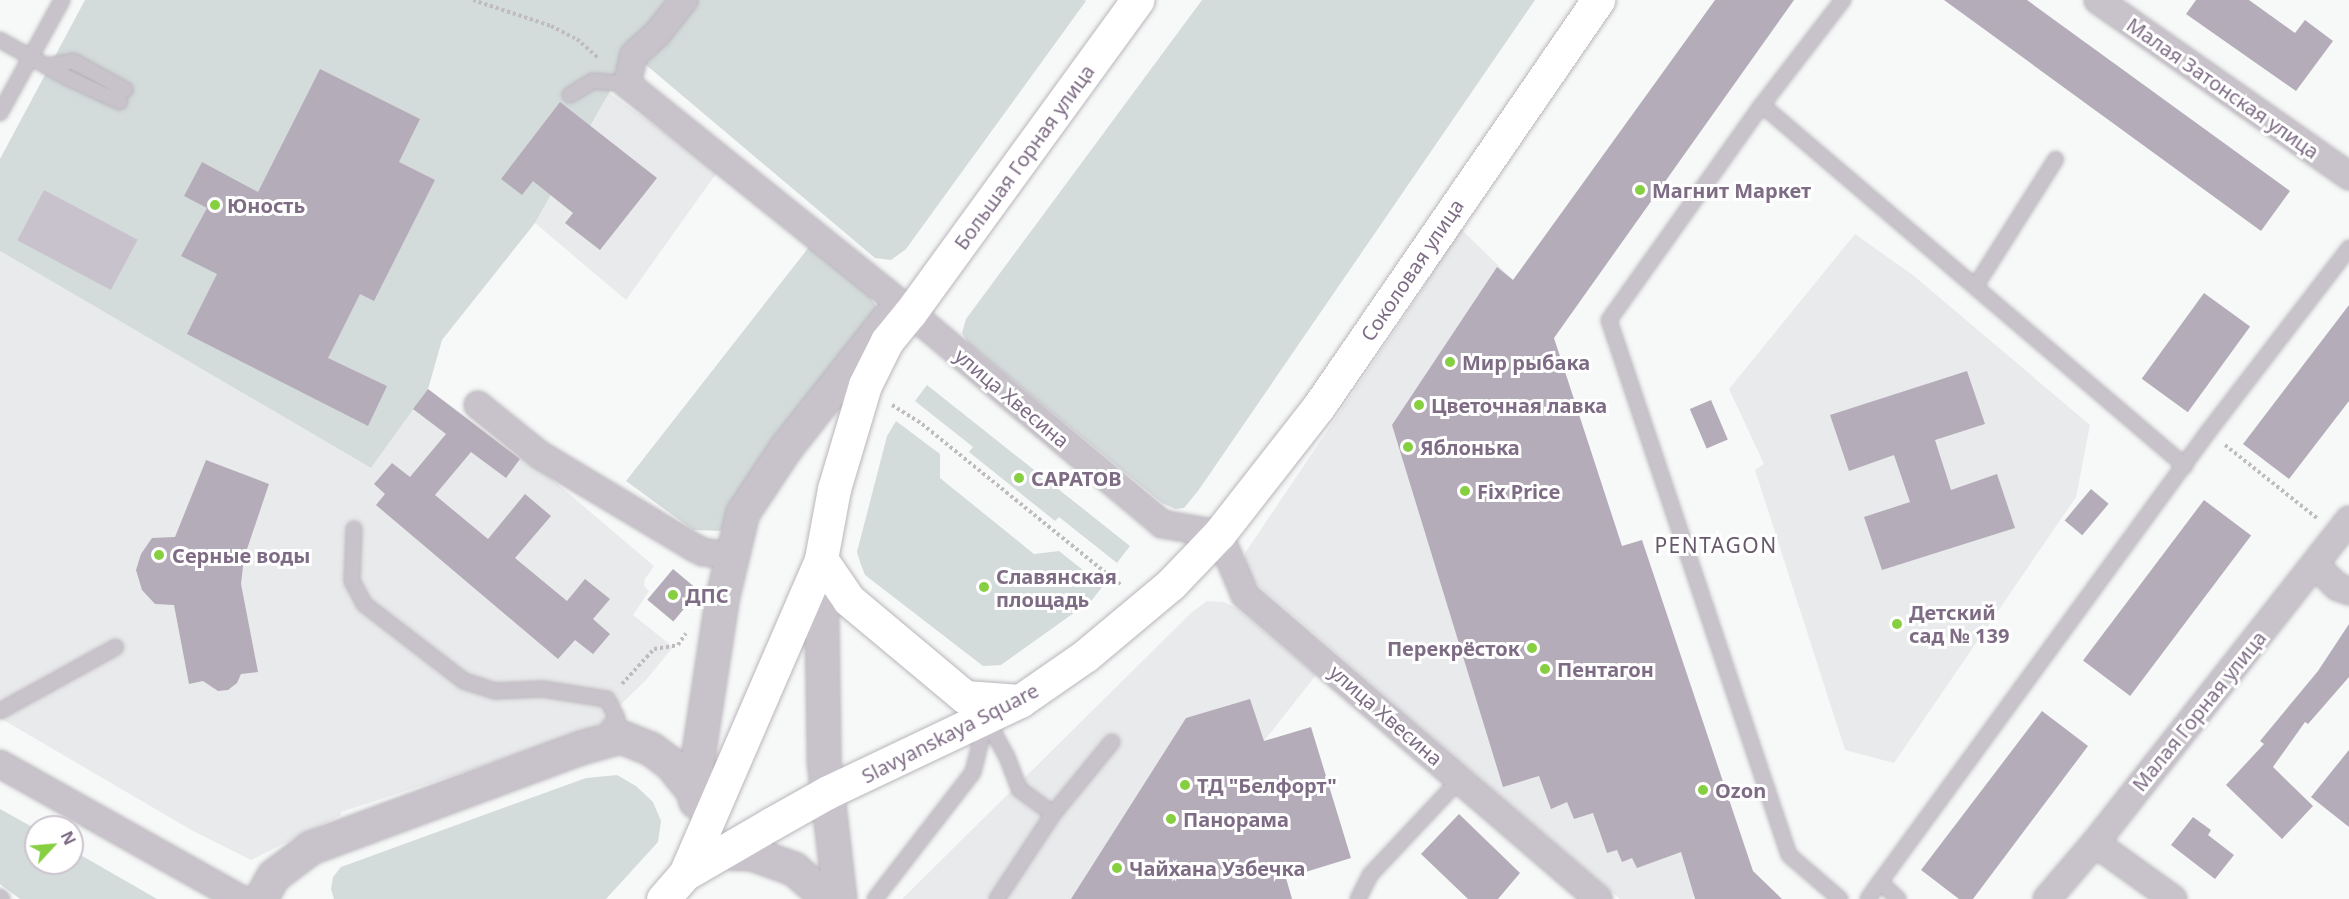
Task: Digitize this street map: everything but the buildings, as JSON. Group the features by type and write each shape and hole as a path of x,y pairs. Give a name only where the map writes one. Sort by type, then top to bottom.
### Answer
{"main road":[{"name":"Большая Горная улица","path":"905,309 1137,0"},
{"name":"Соколовая улица","path":"1219,534 1319,406 1598,0"},
{"path":"711,841 821,559 834,489 865,385 905,309"},
{"name":"Slavyanskaya Square","path":"663,899 711,841 828,792 1020,702 1124,625 1171,584 1219,534"},
{"path":"821,559 849,600 965,697 1020,702"}],"street":[{"path":"627,84 634,55 657,34 684,0"},
{"path":"693,791 723,596 743,513 787,447 905,309 1124,0"},
{"name":"Малая Затонская улица","path":"2098,0 2349,176"},
{"name":"улица Хвесина","path":"627,84 905,309 1162,524 1219,534 1245,595 1598,899"},
{"path":"478,405 540,455 695,548 703,552 732,556"},
{"name":"Малая Горная улица","path":"2048,899 2095,843 2344,528"},
{"path":"821,559 824,761 840,899"},
{"path":"2316,566 2338,587 2349,591"},
{"path":"261,899 274,876 311,848 581,748 621,737 641,745 671,764 693,791 711,841 794,869 818,890 823,899"},
{"path":"0,764 241,899"},
{"path":"2095,843 2174,899"}],"lane":[{"path":"0,113 62,0"},
{"path":"1840,899 1789,855 1609,320 1762,105 1843,0"},
{"path":"0,40 46,66 123,96"},
{"path":"570,95 593,81 627,84"},
{"path":"1762,105 2185,466"},
{"path":"1976,287 2055,159"},
{"path":"1868,899 2208,432 2349,248"},
{"path":"354,529 352,581 364,604 464,681 495,691 543,689 607,699 617,718 605,734 581,748"},
{"path":"0,711 116,647"},
{"path":"986,719 1007,757 1019,789 1053,813"},
{"path":"875,899 973,772 986,719"},
{"path":"997,899 1053,813 1112,742"},
{"path":"1358,899 1370,875 1460,779"},
{"path":"1880,882 1898,899"}],"path":[{"path":"473,0 551,26 577,39"},
{"path":"892,405 922,424 1121,585"},
{"path":"2208,432 2344,528"},
{"path":"607,699 654,649 678,645 690,627"}],"shaded area":[{"path":"85,0 1086,1 906,249 891,260 875,258 626,48 609,93 535,223 442,340 428,389 371,468 0,251 0,159"},
{"path":"1202,0 1535,0 1198,491 1184,508 1175,509 1162,503 968,343 962,333 966,319"},
{"path":"609,93 718,171 626,300 535,223"},
{"path":"44,190 138,240 111,290 17,240"},
{"path":"1460,228 1513,280 1694,896 1692,899 1620,899 1243,572 1245,553 1422,290"},
{"name":"Детский сад № 139","path":"1855,234 1914,276 2090,425 2076,497 1894,763 1845,750 1755,470 1764,464 1729,389"},
{"path":"809,247 869,295 878,309 732,503 722,531 693,530 626,481"},
{"name":"Серные воды","path":"0,251 371,468 428,389 548,476 654,566 645,579 644,586 649,591 633,615 673,647 646,680 604,721 584,733 341,812 341,815 251,860 193,831 0,718"},
{"path":"927,385 1130,546 1117,563 1059,517 1055,521 969,452 973,447 915,401"},
{"path":"896,421 940,454 940,478 1034,554 1059,551 1103,586 1092,600 1001,665 983,666 865,575 857,552 887,436"},
{"path":"1207,601 1224,602 1236,608 1316,675 1264,741 1286,878 1292,899 902,899 1192,612"},
{"path":"617,775 636,786 653,802 661,821 658,842 606,899 334,899 331,889 333,877 341,867 586,778"},
{"path":"0,809 24,822 24,875 84,875 84,857 157,899 20,899 0,884"}],"place":[{"name":"Магнит Маркет","path":"1640,190"},
{"name":"Юность","path":"215,205"},
{"name":"Мир рыбака","path":"1450,362"},
{"name":"Цветочная лавка","path":"1419,405"},
{"name":"Яблонька","path":"1408,447"},
{"name":"САРАТОВ","path":"1019,478"},
{"name":"Fix Price","path":"1465,491"},
{"name":"Серные воды","path":"159,555"},
{"name":"Славянская площадь","path":"984,587"},
{"name":"ДПС","path":"673,595"},
{"name":"Детский сад № 139","path":"1897,624"},
{"name":"Перекрёсток","path":"1532,648"},
{"name":"Пентагон","path":"1545,669"},
{"name":"ТД \"Белфорт\"","path":"1185,785"},
{"name":"Ozon","path":"1703,790"},
{"name":"Панорама","path":"1171,819"},
{"name":"Чайхана Узбечка","path":"1117,868"}],"district":[{"name":"PENTAGON","path":"1716,545"}]}
